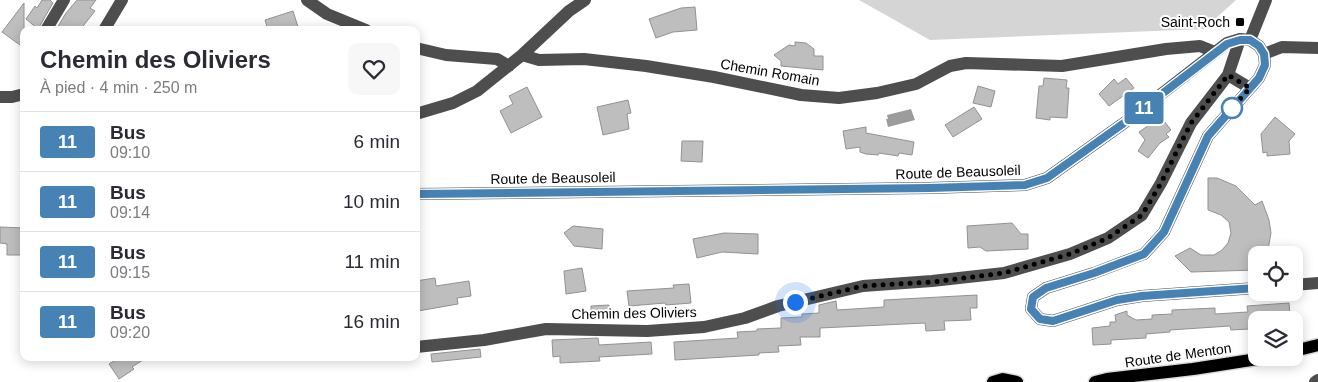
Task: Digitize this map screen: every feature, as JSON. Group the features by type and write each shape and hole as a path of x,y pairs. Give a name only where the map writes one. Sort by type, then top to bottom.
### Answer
{"main road":[{"path":"1303,349 1318,345"},
{"name":"Route de Menton","path":"1096,382 1106,379 1212,367 1248,361"},
{"path":"993,382 1003,379 1017,382"}],"street":[{"path":"48,26 64,0"},
{"path":"106,26 122,0"},
{"path":"307,0 327,14 356,26"},
{"path":"420,113 453,103 477,91 522,55 569,11 585,0"},
{"name":"Chemin des Oliviers","path":"420,348 484,340 546,329 647,331 704,327 745,318 778,306 863,286 932,282 1004,273 1070,254 1108,238 1142,215 1161,183 1191,123 1228,75 1266,0"},
{"path":"1245,40 1259,46 1264,54 1265,65 1259,78 1208,136 1164,232 1144,254 1094,273 1046,288 1033,297 1031,309 1040,319 1053,321 1117,300 1142,296 1248,289"},
{"name":"Route de Beausoleil","path":"420,194 930,188 1025,185 1047,178 1124,123 1227,44 1245,40"},
{"name":"Chemin Romain","path":"522,55 539,60 584,59 646,66 714,77 801,95 839,98 877,93 916,84 950,66 966,63 1062,66 1166,49 1200,46 1215,52"},
{"path":"1264,54 1282,47 1318,48"},
{"path":"420,49 446,55 497,59 509,66"},
{"path":"1228,75 1250,88"},
{"path":"0,97 20,95"},
{"path":"1303,284 1318,283"}],"shaded area":[{"path":"859,0 1236,0 1204,29 930,40"},
{"path":"911,109 915,120 888,127 887,115"}],"building":[{"path":"42,0 50,0 53,3 40,26 34,26 26,19 35,6 37,8"},
{"path":"77,0 96,0 90,8 95,11 83,26 58,26"},
{"path":"24,3 24,26 20,26 20,45 2,32"},
{"path":"695,7 697,30 673,32 656,38 649,19 681,8"},
{"path":"293,11 298,26 267,26 265,20"},
{"path":"795,42 806,43 814,49 814,56 823,56 823,70 781,66 781,61 774,55 789,45 795,46"},
{"path":"1044,78 1067,80 1066,88 1069,88 1067,118 1050,117 1050,120 1036,118 1039,86 1043,86"},
{"path":"1126,78 1134,88 1109,106 1099,94 1114,79 1118,84"},
{"path":"978,86 995,91 991,107 973,103"},
{"path":"527,87 542,117 511,133 500,111 513,104 509,96"},
{"path":"628,100 631,113 627,114 629,129 603,135 597,107"},
{"path":"974,107 982,119 953,137 945,125"},
{"path":"1161,117 1171,130 1166,134 1169,137 1160,143 1148,158 1138,151 1145,140 1139,132"},
{"path":"1275,117 1295,134 1289,141 1290,154 1267,156 1267,152 1263,153 1261,134"},
{"path":"866,127 866,133 914,142 912,155 899,153 898,156 879,153 878,155 866,154 860,152 860,147 846,149 843,131"},
{"path":"682,141 703,141 702,162 681,161"},
{"path":"1208,178 1217,178 1236,186 1255,205 1262,201 1269,220 1271,233 1269,246 1248,246 1248,270 1191,272 1175,256 1190,248 1201,255 1214,255 1228,243 1231,233 1229,222 1221,215 1208,210"},
{"path":"1012,223 1021,234 1028,234 1028,249 986,251 980,247 968,248 967,226"},
{"path":"573,226 603,229 602,249 574,246 564,233"},
{"path":"0,227 20,228 20,255 7,255 7,244 0,243"},
{"path":"724,233 758,234 758,254 722,252 697,258 693,239"},
{"path":"582,268 586,291 566,294 564,271"},
{"path":"435,278 436,286 469,281 471,296 457,298 458,304 420,311 420,280"},
{"path":"689,284 691,303 629,306 627,291 674,288 673,285"},
{"path":"977,295 977,308 970,308 971,320 944,321 945,330 926,331 925,323 820,328 820,337 800,337 801,345 778,346 779,352 675,360 674,342 738,338 737,332 781,328 781,318 802,317 802,314 819,313 819,305 836,301 837,310 884,307 884,300"},
{"path":"1289,303 1290,311 1248,312 1247,306"},
{"path":"609,305 609,317 591,317 591,306"},
{"path":"1215,308 1215,314 1248,312 1248,329 1231,330 1230,326 1170,330 1170,332 1146,334 1146,338 1111,340 1111,344 1093,345 1092,328 1110,326 1110,322 1116,322 1115,315 1127,311 1127,315 1136,320 1152,319 1152,315 1172,314 1172,310"},
{"path":"598,338 599,345 651,342 652,354 599,357 600,361 560,363 560,356 553,357 552,340"},
{"path":"480,349 481,357 432,362 431,354"},
{"path":"114,361 141,361 132,367 134,369 119,379 109,364"}],"bus line":[{"name":"11","path":"420,194 930,188 1025,185 1047,178 1124,123 1227,44 1233,41 1250,40 1259,46 1264,54 1265,65 1259,78 1208,136 1164,232 1144,254 1094,273 1046,288 1033,297 1031,309 1040,319 1053,321 1117,300 1142,296 1248,289"}],"place":[{"name":"Saint-Roch","path":"1240,22"}],"route":[{"path":"795,302 863,286 932,282 1004,273 1070,254 1108,238 1142,215 1161,183 1191,123 1228,75 1250,88 1232,108"}]}
